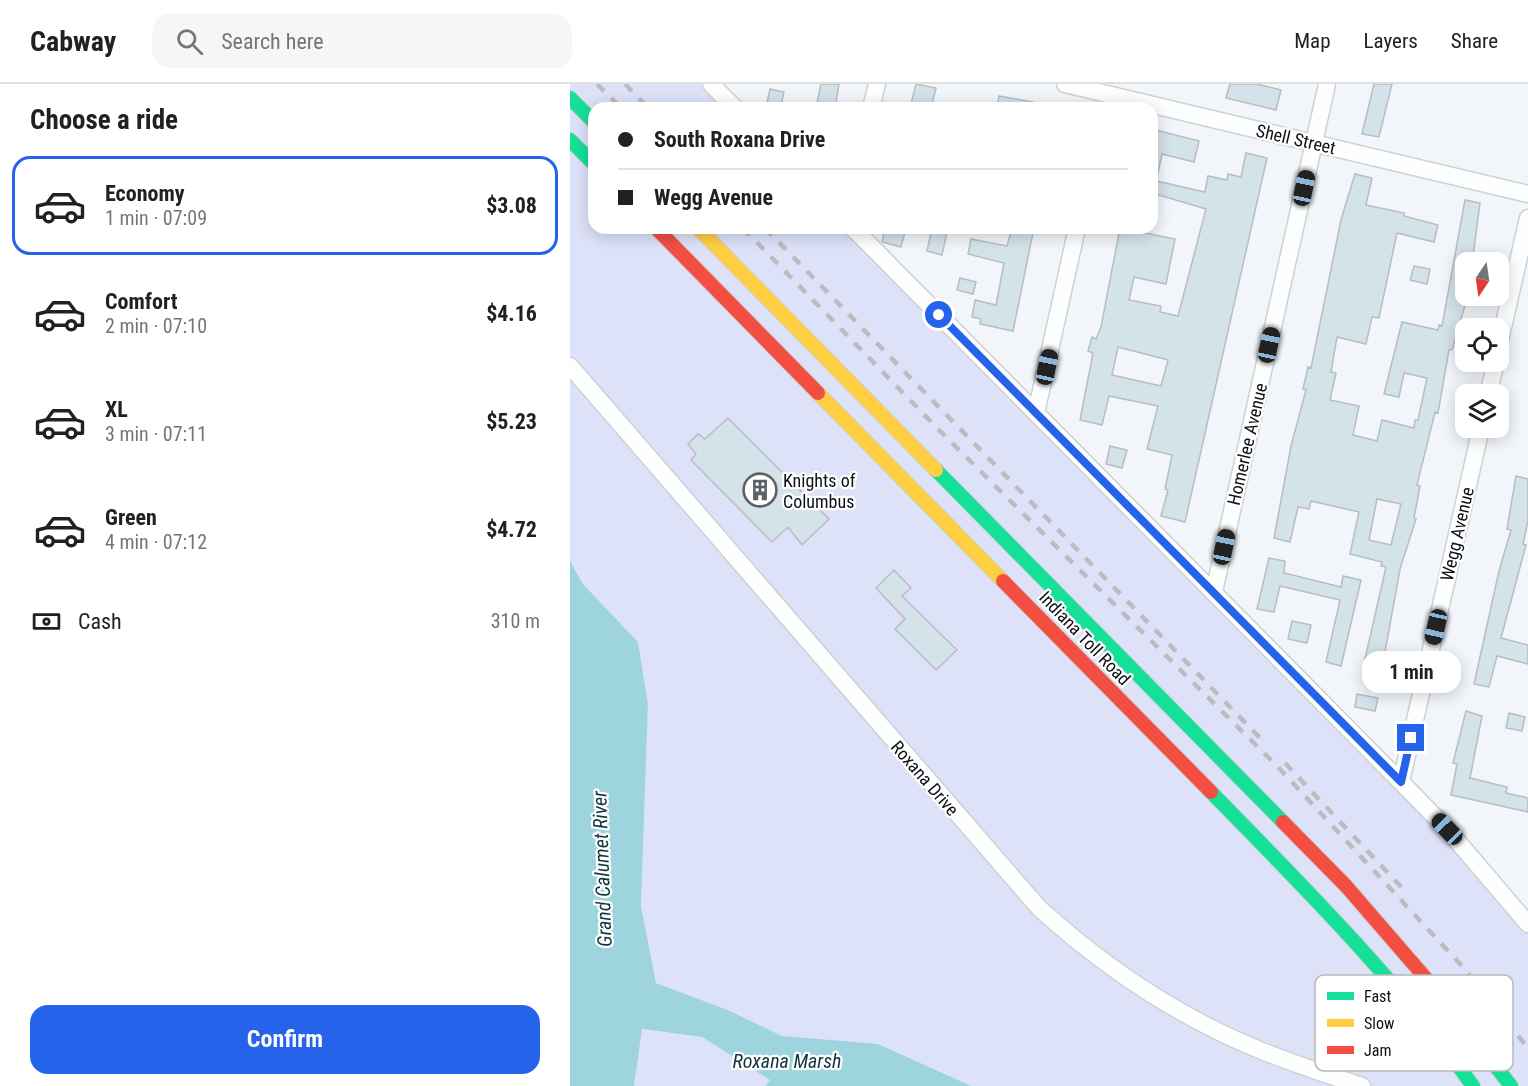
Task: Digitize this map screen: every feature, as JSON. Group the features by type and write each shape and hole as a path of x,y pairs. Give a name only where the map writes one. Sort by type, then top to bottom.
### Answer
{"highway":[{"path":"570,98 588,116"},
{"path":"570,140 588,159"},
{"name":"Indiana Toll Road","path":"662,234 1326,909 1383,975"},
{"name":"Indiana Toll Road","path":"704,234 1346,886 1425,975"},
{"name":"Indiana Toll Road","path":"1462,1071 1473,1086"},
{"name":"Indiana Toll Road","path":"1500,1071 1511,1086"}],"street":[{"path":"711,84 729,102"},
{"path":"873,102 877,84"},
{"name":"Shell Street","path":"1065,84 1136,102"},
{"name":"Homerlee Avenue","path":"1214,592 1327,84"},
{"name":"Shell Street","path":"1158,107 1528,194"},
{"path":"1505,318 1528,218"},
{"path":"859,234 1447,829 1528,924"},
{"path":"1036,413 1076,234"},
{"name":"Roxana Drive","path":"570,366 1014,882 1062,929 1122,974 1201,1022 1261,1051 1315,1070"},
{"name":"Wegg Avenue","path":"1401,782 1479,438"},
{"name":"Roxana Drive","path":"1319,1071 1362,1086"}],"shaded area":[{"path":"570,84 711,84 729,102 588,102 588,234 859,234 1528,924 1528,1086 872,1086 782,1036 728,1010 656,983 641,906 648,704 638,642 583,584 570,561"},
{"path":"641,1029 702,1037 771,1080 765,1086 634,1086"}],"water":[{"path":"570,561 583,584 638,642 648,704 641,906 656,983 728,1010 782,1036 878,1044 971,1086 765,1086 770,1080 702,1037 642,1029 634,1086 570,1086"}],"building":[{"path":"821,84 839,84 836,102 817,102"},
{"path":"916,84 936,88 932,102 912,102"},
{"path":"1230,84 1257,84 1281,90 1276,110 1226,98"},
{"path":"1374,84 1392,84 1379,137 1362,134"},
{"path":"770,89 784,92 782,102 767,102"},
{"path":"999,96 1033,102 998,102"},
{"path":"1158,131 1199,141 1194,162 1162,154 1158,173"},
{"path":"1246,153 1267,158 1185,522 1161,516 1168,490 1165,489 1172,455 1147,449 1158,406 1109,396 1102,425 1080,420 1093,353 1088,351 1092,337 1096,339 1101,327 1119,234 1150,234 1175,239 1166,284 1134,277 1129,300 1161,306 1160,312 1178,316 1206,209 1158,195 1158,181 1205,192 1208,176 1227,180 1228,174 1241,177","holes":["1118,347 1168,360 1161,386 1112,375"]},
{"path":"1355,174 1372,178 1366,205 1404,213 1404,216 1438,225 1434,242 1397,233 1379,318 1372,317 1366,344 1337,337 1331,372 1336,373 1330,400 1359,406 1353,435 1377,441 1382,420 1414,428 1415,420 1418,420 1427,378 1404,373 1399,397 1384,394 1402,322 1438,330 1439,325 1442,326 1455,255 1455,306 1465,306 1461,318 1455,318 1455,340 1452,350 1449,350 1438,413 1435,412 1417,485 1420,486 1414,518 1416,519 1400,569 1383,663 1365,659 1386,567 1381,566 1382,562 1350,554 1359,512 1311,501 1309,509 1298,507 1290,542 1274,538 1291,446 1306,390 1303,389 1308,367 1311,368 1341,220","holes":["1377,499 1401,504 1391,545 1369,540"]},
{"path":"1465,200 1480,203 1474,252 1456,252"},
{"path":"884,234 904,234 901,247 882,242"},
{"path":"931,234 947,234 942,255 927,251"},
{"path":"1010,234 1033,234 1013,331 980,324 981,319 972,317 975,300 996,305 1004,263 968,254 971,239 1007,246"},
{"path":"1414,266 1430,269 1427,284 1410,280"},
{"path":"960,278 976,282 973,294 957,290"},
{"name":"Knights of Columbus","path":"728,418 829,519 802,545 788,527 772,542 691,460 696,454 688,444 698,434 705,439"},
{"path":"1110,446 1127,450 1122,468 1106,464"},
{"path":"1516,476 1528,479 1528,521 1523,544 1526,545 1501,638 1528,645 1528,664 1497,656 1489,687 1474,684 1499,571 1511,530 1507,529"},
{"path":"1269,558 1285,561 1284,573 1341,587 1343,576 1361,580 1341,666 1326,662 1340,600 1280,586 1274,612 1257,609"},
{"path":"894,570 911,588 902,596 957,650 936,670 895,629 905,619 876,588"},
{"path":"1292,621 1311,625 1307,643 1288,639"},
{"path":"1357,694 1378,698 1375,711 1355,707"},
{"path":"1466,711 1482,716 1470,778 1507,787 1506,793 1528,798 1528,812 1451,795 1457,764 1453,763"},
{"path":"1509,713 1525,717 1522,731 1506,728"}],"railway":[{"path":"597,84 615,102"},
{"path":"625,84 642,102"},
{"path":"749,234 939,430 1278,767 1469,975"},
{"path":"771,234 1264,742"},
{"path":"1285,763 1404,890"},
{"path":"1513,1029 1528,1048"}],"traffic: fast":[{"path":"570,98 588,116"},
{"path":"570,140 588,158"},
{"path":"936,470 1283,822"},
{"path":"1211,792 1314,898 1384,975"},
{"path":"1461,1071 1473,1086"},
{"path":"1499,1071 1511,1086"}],"traffic: slow":[{"path":"704,234 936,470"},
{"path":"818,393 1003,581"}],"traffic: jam":[{"path":"662,234 818,393"},
{"path":"1003,581 1211,792"},
{"path":"1283,822 1346,886 1423,975"}],"place":[{"name":"Knights of Columbus","path":"760,490"}],"route":[{"path":"939,315 1401,782 1411,738"}],"water label":[{"name":"Grand Calumet River","path":"602,869"},
{"name":"Roxana Marsh","path":"787,1061"}]}
